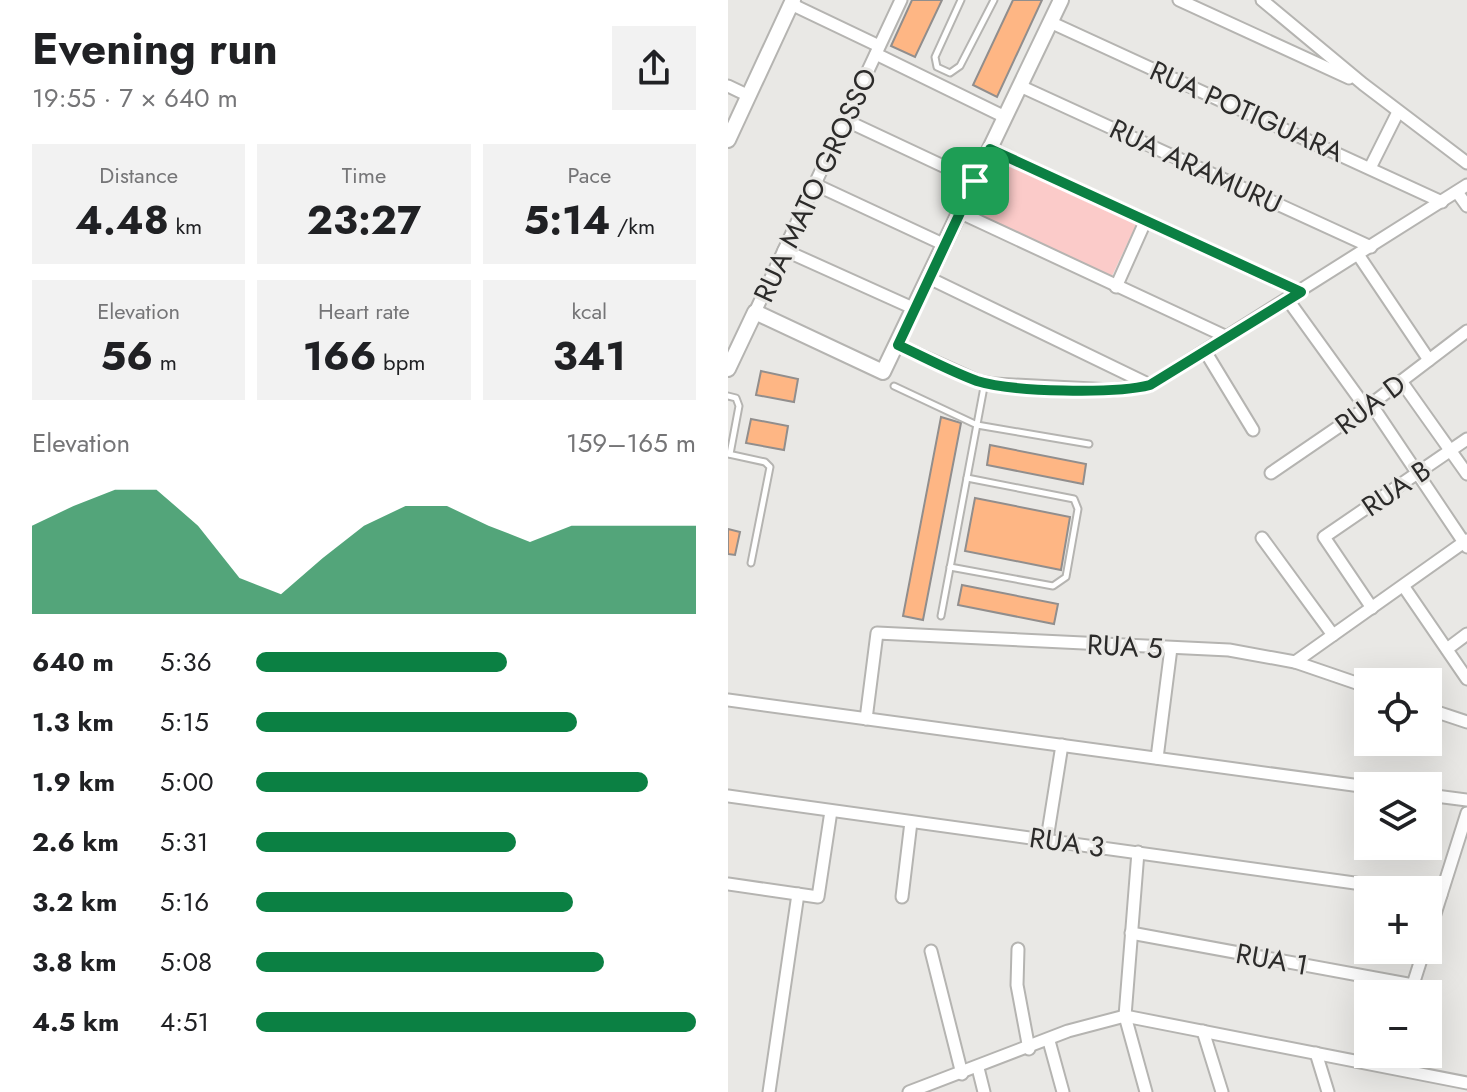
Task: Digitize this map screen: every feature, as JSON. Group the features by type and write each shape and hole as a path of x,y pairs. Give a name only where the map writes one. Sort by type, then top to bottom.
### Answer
{"street":[{"name":"RUA MATO GROSSO","path":"728,369 901,0"},
{"path":"755,312 883,372 1061,0"},
{"path":"1179,0 1363,84"},
{"path":"1262,0 1398,112 1467,163"},
{"path":"728,140 792,2 1005,117"},
{"name":"RUA POTIGUARA","path":"1050,22 1371,166 1442,202"},
{"path":"728,86 749,96"},
{"name":"RUA ARAMURU","path":"1020,86 1371,247"},
{"path":"1371,166 1398,112"},
{"path":"845,120 975,181"},
{"path":"990,149 1301,292"},
{"path":"814,184 945,245"},
{"path":"898,345 984,385 1112,390 1150,385 1462,189 1467,206"},
{"path":"961,213 1227,337"},
{"path":"1116,287 1145,222"},
{"path":"784,250 915,309"},
{"path":"1359,256 1429,360"},
{"path":"929,278 1150,385"},
{"path":"1288,300 1369,406 1466,544 1295,662"},
{"name":"RUA D","path":"1271,473 1369,406 1467,331"},
{"path":"1205,351 1253,430"},
{"path":"1401,381 1467,474"},
{"name":"RUA B","path":"1372,608 1324,537 1467,439"},
{"path":"1262,538 1333,635"},
{"path":"1404,587 1467,679"},
{"name":"RUA 5","path":"866,719 877,633 1229,650 1295,662 1354,682"},
{"path":"1447,649 1467,634"},
{"path":"1157,758 1171,648"},
{"path":"728,700 1354,785"},
{"path":"1442,714 1467,722"},
{"path":"1047,839 1062,745"},
{"name":"RUA 3","path":"728,796 1354,883"},
{"path":"1442,797 1467,800"},
{"path":"728,884 818,897 831,811"},
{"path":"1442,892 1467,813"},
{"path":"902,897 911,822"},
{"path":"1138,852 1125,1016 1146,1092"},
{"path":"769,1092 798,894"},
{"name":"RUA 1","path":"1131,933 1367,980"},
{"path":"1018,949 1017,985 1029,1049"},
{"path":"931,951 962,1074"},
{"path":"909,1092 1029,1049 1068,1031 1125,1016 1354,1060"},
{"path":"1203,1031 1222,1092"},
{"path":"1049,1041 1063,1092"},
{"path":"1316,1053 1328,1092"},
{"path":"978,1068 984,1092"},
{"path":"1393,1068 1467,1083"}],"lane":[{"path":"961,0 935,57 937,67 950,73 960,66 994,0"},
{"path":"941,616 984,385"},
{"path":"894,386 977,425 1089,444"},
{"path":"728,396 739,401 729,454 765,462 770,467 751,563"},
{"path":"950,567 1053,586 1066,577 1078,509 1074,499 967,478"}],"shaded area":[{"path":"992,157 1137,223 1110,280 967,211"}],"building":[{"path":"912,0 942,0 915,57 891,46"},
{"path":"1013,0 1042,0 997,97 973,85"},
{"path":"761,371 798,379 794,402 756,395"},
{"path":"941,417 961,423 923,620 903,616"},
{"path":"751,419 788,426 784,450 746,443"},
{"path":"990,445 1086,464 1083,484 987,465"},
{"path":"975,498 1070,517 1061,570 965,551"},
{"path":"728,529 740,532 735,555 728,554"},
{"path":"962,585 1058,604 1054,624 958,605"}],"route":[{"path":"990,149 1301,292 1150,385 1112,390 978,381 898,345 975,181 990,149"}]}
